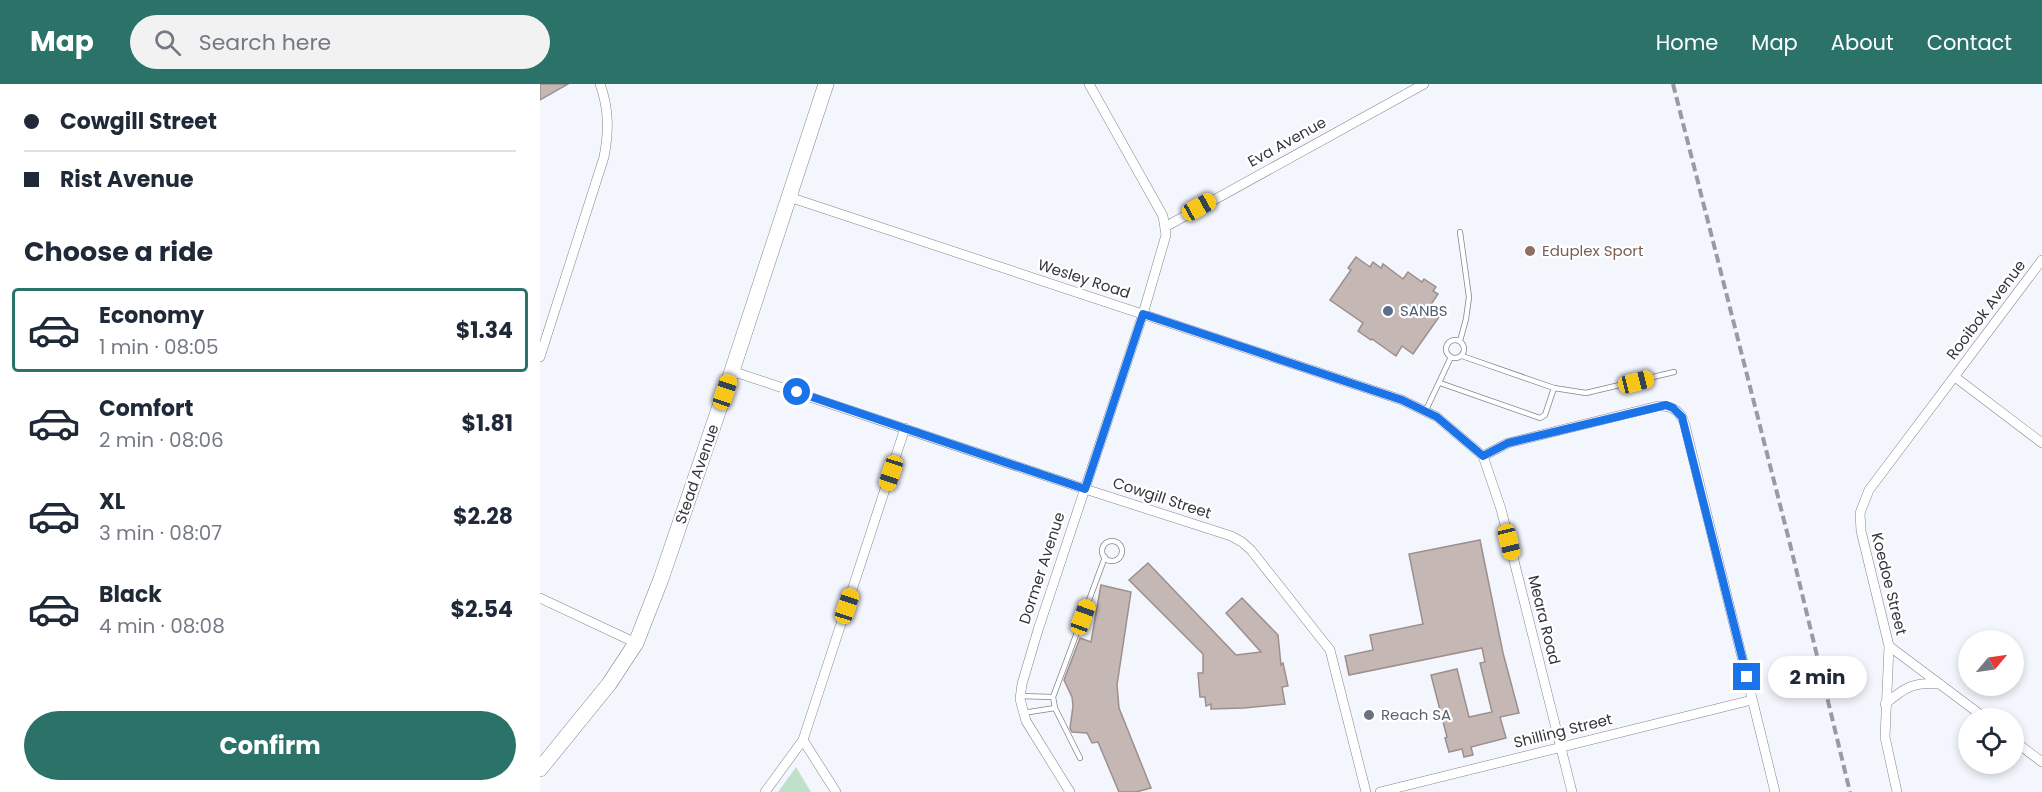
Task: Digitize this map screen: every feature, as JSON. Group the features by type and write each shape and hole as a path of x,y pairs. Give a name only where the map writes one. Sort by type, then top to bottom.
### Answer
{"main road":[{"name":"Stead Avenue","path":"540,769 609,684 636,643 661,579 732,371 826,84"}],"street":[{"path":"540,357 607,146 608,125 600,84"},
{"path":"1089,84 1163,216 1165,227"},
{"name":"Eva Avenue","path":"1165,227 1424,84"},
{"name":"Wesley Road","path":"789,196 1402,400 1426,410 1448,425 1483,456"},
{"name":"Dormer Avenue","path":"1070,792 1023,713 1020,696 1022,684 1143,314 1162,251 1166,235 1165,227"},
{"name":"Rooibok Avenue","path":"1955,378 2042,260"},
{"name":"Cowgill Street","path":"732,371 1231,536 1242,542 1251,550 1330,650 1366,792"},
{"path":"1955,378 2042,443"},
{"name":"Koedoe Street","path":"1897,792 1885,736 1889,646 1860,531 1860,513 1869,490 1955,378"},
{"path":"1483,456 1508,443 1666,405 1682,417 1775,792"},
{"path":"765,792 803,740 905,428"},
{"name":"Meara Road","path":"1483,456 1501,509 1572,792"},
{"path":"540,598 636,643"},
{"path":"1889,646 1972,708"},
{"path":"1885,704 1909,686 1940,684"},
{"name":"Shilling Street","path":"1380,792 1752,700"},
{"path":"803,740 836,792"},
{"path":"2024,748 2042,762"}],"lane":[{"path":"1460,232 1469,297 1460,341 1464,348 1462,356"},
{"path":"1460,341 1454,340 1447,345 1447,353 1451,357 1462,356 1554,388 1587,393 1674,372"},
{"path":"1426,410 1451,357"},
{"path":"1440,383 1540,418 1545,414 1554,388"},
{"path":"1080,758 1055,708 1053,697 1105,557 1103,550 1106,544 1113,541 1119,544 1122,551 1119,558 1112,560 1105,557"},
{"path":"1020,696 1053,697"},
{"path":"1023,713 1055,708"}],"green space":[{"path":"796,767 811,792 778,792"}],"building":[{"path":"540,84 568,84 540,100"},
{"name":"SANBS","path":"1356,257 1370,267 1373,262 1381,268 1383,264 1403,279 1408,272 1422,282 1424,279 1436,287 1433,291 1438,294 1428,309 1439,317 1413,354 1402,346 1396,356 1371,340 1358,331 1363,323 1330,300 1351,270 1348,268"},
{"path":"1480,540 1503,653 1519,713 1500,717 1506,738 1471,747 1473,755 1464,757 1462,749 1449,752 1431,675 1457,669 1469,717 1492,712 1480,663 1485,662 1482,648 1349,675 1345,656 1373,650 1370,635 1423,624 1409,554"},
{"path":"1148,563 1236,655 1261,652 1226,613 1242,598 1278,635 1281,665 1283,663 1288,686 1282,687 1285,704 1211,709 1211,704 1206,706 1205,697 1200,697 1198,673 1203,673 1203,654 1129,580"},
{"path":"1101,585 1131,592 1117,685 1119,708 1151,788 1136,792 1119,792 1098,742 1092,743 1087,733 1072,732 1070,728 1072,697 1064,680 1080,638 1091,642"}],"railway":[{"path":"1673,84 1790,544 1850,792"}],"place":[{"name":"Eduplex Sport","path":"1530,251"},
{"name":"SANBS","path":"1388,311"},
{"name":"Reach SA","path":"1369,715"}],"route":[{"path":"797,392 1085,489 1143,314 1426,410 1448,425 1483,456 1508,443 1666,405 1682,417 1747,677"}]}
